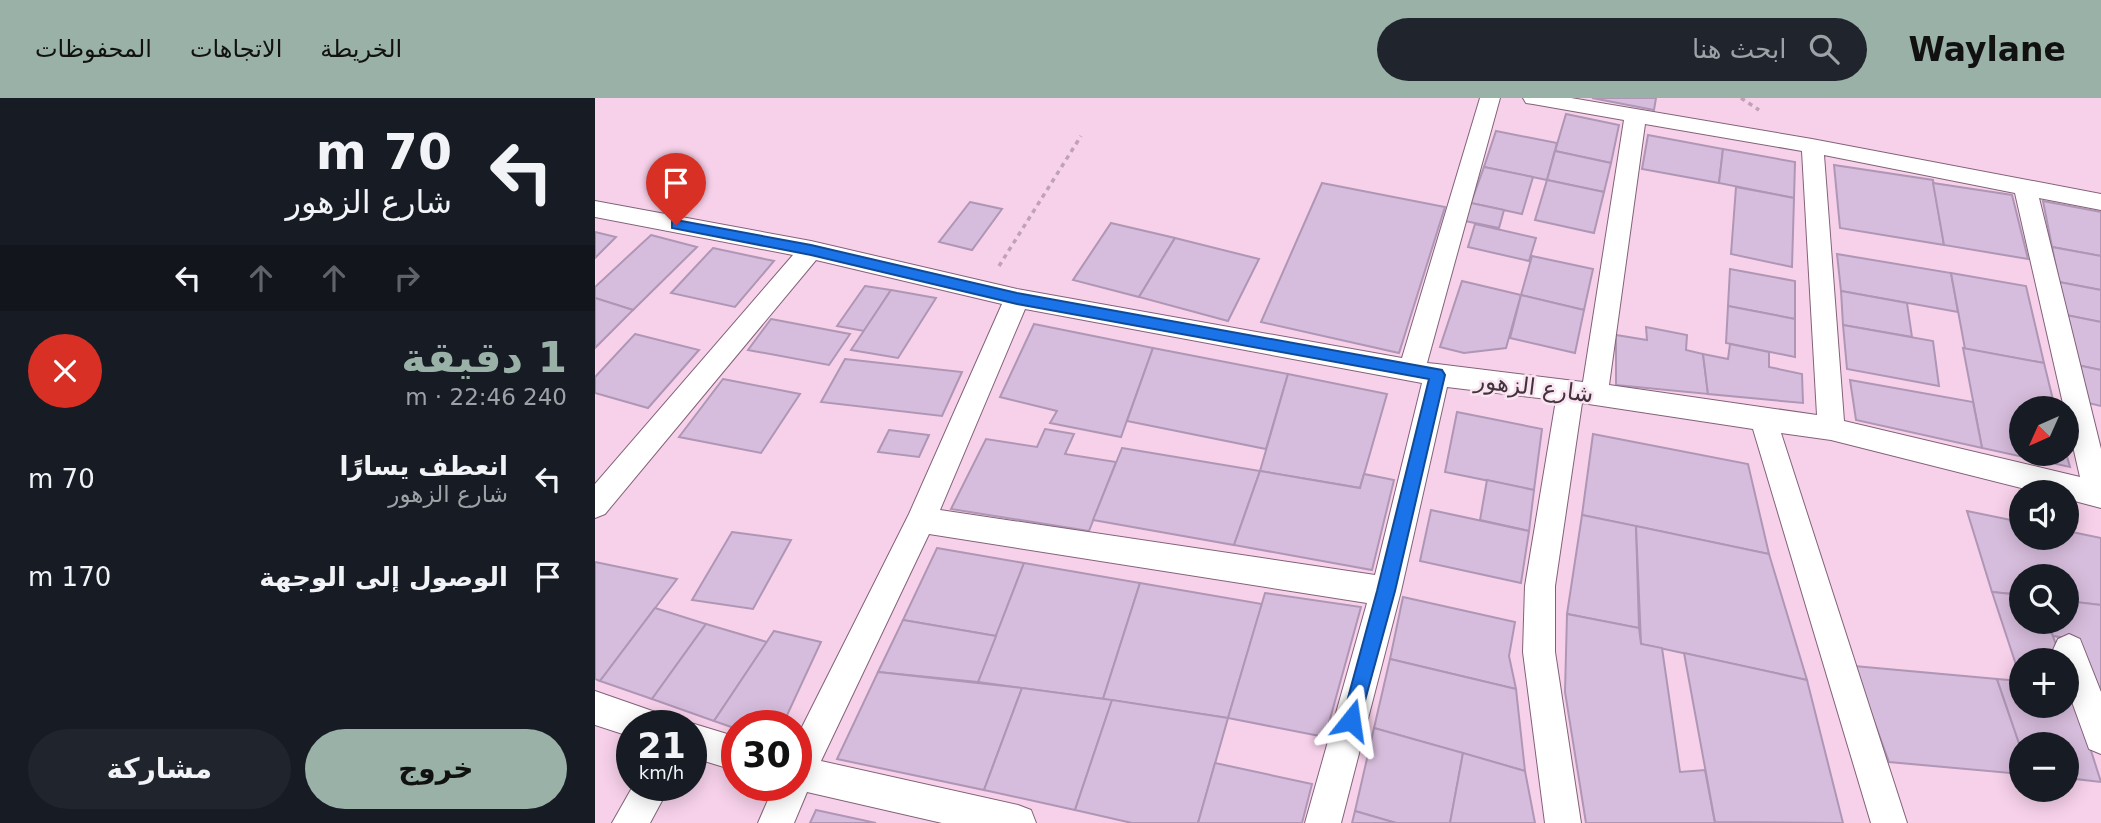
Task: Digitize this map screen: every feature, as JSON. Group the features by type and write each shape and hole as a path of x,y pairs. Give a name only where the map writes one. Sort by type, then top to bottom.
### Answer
{"street":[{"path":"1324,823 1386,591 1425,372 1490,98"},
{"path":"1533,98 1812,146 2101,201"},
{"path":"1563,823 1539,652 1540,586 1582,394 1636,117"},
{"path":"1812,146 1832,429"},
{"path":"2025,186 2099,495"},
{"name":"شارع الزهور","path":"595,209 811,250 1017,299 1425,372 1832,429 2099,495"},
{"path":"595,505 811,250"},
{"path":"812,744 921,520 1017,299"},
{"path":"1763,418 1889,823"},
{"path":"921,520 1386,591"},
{"path":"2079,677 2101,737"},
{"path":"595,708 616,715"},
{"path":"812,780 1018,823"},
{"path":"630,823 644,801"},
{"path":"776,823 786,801"}],"path":[{"path":"983,290 1081,136"}],"building":[{"path":"1592,98 1656,98 1654,110"},
{"path":"1566,114 1619,125 1611,163 1555,151"},
{"path":"1496,131 1557,143 1547,180 1484,167"},
{"path":"1648,135 1723,149 1719,183 1642,169"},
{"path":"1723,149 1795,162 1794,198 1719,183"},
{"path":"1555,151 1611,163 1604,192 1547,180"},
{"path":"1834,165 1933,180 1944,245 1840,228"},
{"path":"1484,167 1533,177 1522,214 1471,203"},
{"path":"1547,180 1604,192 1594,233 1535,220"},
{"path":"1322,183 1445,207 1399,353 1261,322"},
{"path":"1933,183 2012,195 2028,259 1944,245"},
{"path":"1736,187 1794,198 1792,267 1731,254"},
{"path":"2043,201 2101,212 2101,256 2052,247"},
{"path":"970,202 1002,209 972,250 939,242"},
{"path":"1471,203 1504,210 1499,228 1465,221"},
{"path":"1111,223 1175,238 1139,297 1073,280"},
{"path":"1475,224 1536,238 1529,261 1468,247"},
{"path":"595,232 616,237 595,258"},
{"path":"651,235 697,247 633,310 595,298 595,287"},
{"path":"1175,238 1259,259 1228,321 1139,297"},
{"path":"2052,247 2101,256 2101,290 2059,282"},
{"path":"713,248 774,261 735,307 671,293"},
{"path":"1837,254 1951,273 1958,312 1841,291"},
{"path":"1532,256 1593,269 1584,310 1521,295"},
{"path":"1730,269 1795,281 1795,319 1728,306"},
{"path":"1951,273 2026,286 2044,363 1965,349"},
{"path":"1462,281 1521,295 1506,348 1464,353 1440,347"},
{"path":"2059,282 2101,290 2101,322 2066,315"},
{"path":"865,286 891,290 864,331 837,326"},
{"path":"891,290 936,298 898,358 851,350"},
{"path":"1841,291 1907,303 1912,337 1843,325"},
{"path":"1521,295 1584,310 1575,353 1510,338"},
{"path":"595,298 633,310 595,348"},
{"path":"1728,306 1795,319 1795,357 1726,343"},
{"path":"2066,315 2101,322 2101,370 2077,365"},
{"path":"771,319 850,334 829,365 748,350"},
{"path":"1034,324 1153,348 1121,437 1050,423 1057,411 1000,397"},
{"path":"1843,325 1933,341 1939,386 1847,369"},
{"path":"1646,327 1687,335 1686,350 1703,354 1708,394 1616,385 1616,335 1647,340"},
{"path":"635,334 699,350 648,408 595,393 595,377"},
{"path":"1730,344 1769,352 1769,367 1802,374 1803,403 1708,394 1703,354 1728,359"},
{"path":"1153,348 1288,374 1266,449 1127,421"},
{"path":"1963,348 2044,363 2052,396 2009,396 2009,454 1982,448"},
{"path":"845,359 962,372 942,416 821,402"},
{"path":"2077,365 2101,370 2101,406 2084,402"},
{"path":"1288,374 1387,394 1360,488 1260,471"},
{"path":"723,379 800,394 761,453 679,437"},
{"path":"1850,380 1973,402 1982,448 1856,420"},
{"path":"1457,412 1542,429 1534,490 1445,472"},
{"path":"1045,429 1074,434 1065,454 1116,462 1089,531 951,509 986,439 1037,447"},
{"path":"889,430 929,435 919,457 878,452"},
{"path":"1593,434 1748,464 1769,554 1582,515"},
{"path":"1122,448 1260,471 1234,545 1093,520"},
{"path":"1260,471 1360,488 1364,474 1394,480 1372,570 1234,545"},
{"path":"1487,480 1534,490 1529,531 1480,520"},
{"path":"1431,510 1529,531 1521,583 1420,561"},
{"path":"1967,511 2009,520 2009,550 2079,550 2079,533 2101,538 2101,605 2079,602 2079,564 2009,564 2009,594 1992,592"},
{"path":"1582,515 1636,526 1639,628 1567,614"},
{"path":"1636,526 1769,554 1807,680 1641,644"},
{"path":"732,532 791,540 753,609 692,600"},
{"path":"937,548 1024,563 996,636 903,620"},
{"path":"595,562 677,579 600,681 595,679"},
{"path":"1024,563 1140,583 1103,699 978,682"},
{"path":"1140,583 1262,604 1228,718 1103,699"},
{"path":"1992,592 2009,594 2009,634 2052,634 2057,648 2010,648"},
{"path":"1265,593 1361,607 1325,737 1228,718"},
{"path":"1403,597 1515,622 1509,656 1516,689 1390,659"},
{"path":"2079,602 2101,605 2101,690 2094,689 2075,639 2052,634 2079,634"},
{"path":"655,608 706,624 652,699 600,681"},
{"path":"1567,614 1639,628 1641,644 1662,648 1680,772 1705,770 1715,823 1586,823 1565,692"},
{"path":"903,620 996,636 978,682 878,672"},
{"path":"706,624 767,642 714,721 707,719 707,710 683,710 652,699"},
{"path":"774,631 821,642 789,710 721,710"},
{"path":"1684,653 1807,680 1843,823 1715,822"},
{"path":"1390,659 1516,689 1525,771 1374,728"},
{"path":"1854,666 1997,679 2015,732 2009,732 2009,773 1889,762"},
{"path":"878,672 1022,688 984,790 837,759"},
{"path":"1997,679 2009,680 2009,714"},
{"path":"1022,688 1112,700 1075,810 984,790"},
{"path":"1112,700 1228,718 1198,823 1132,823 1075,810"},
{"path":"721,710 721,723 714,721"},
{"path":"2079,713 2101,782 2079,779 2079,732 2015,732 2010,718 2079,718"},
{"path":"1374,728 1463,753 1450,823 1396,823 1355,811"},
{"path":"1463,753 1525,771 1535,823 1450,823"},
{"path":"1215,763 1312,784 1302,823 1198,823"},
{"path":"816,810 876,823 810,823"},
{"path":"1355,811 1396,823 1352,823"}],"route":[{"path":"676,225 811,250 1017,299 1437,375 1386,591 1351,720"}]}
